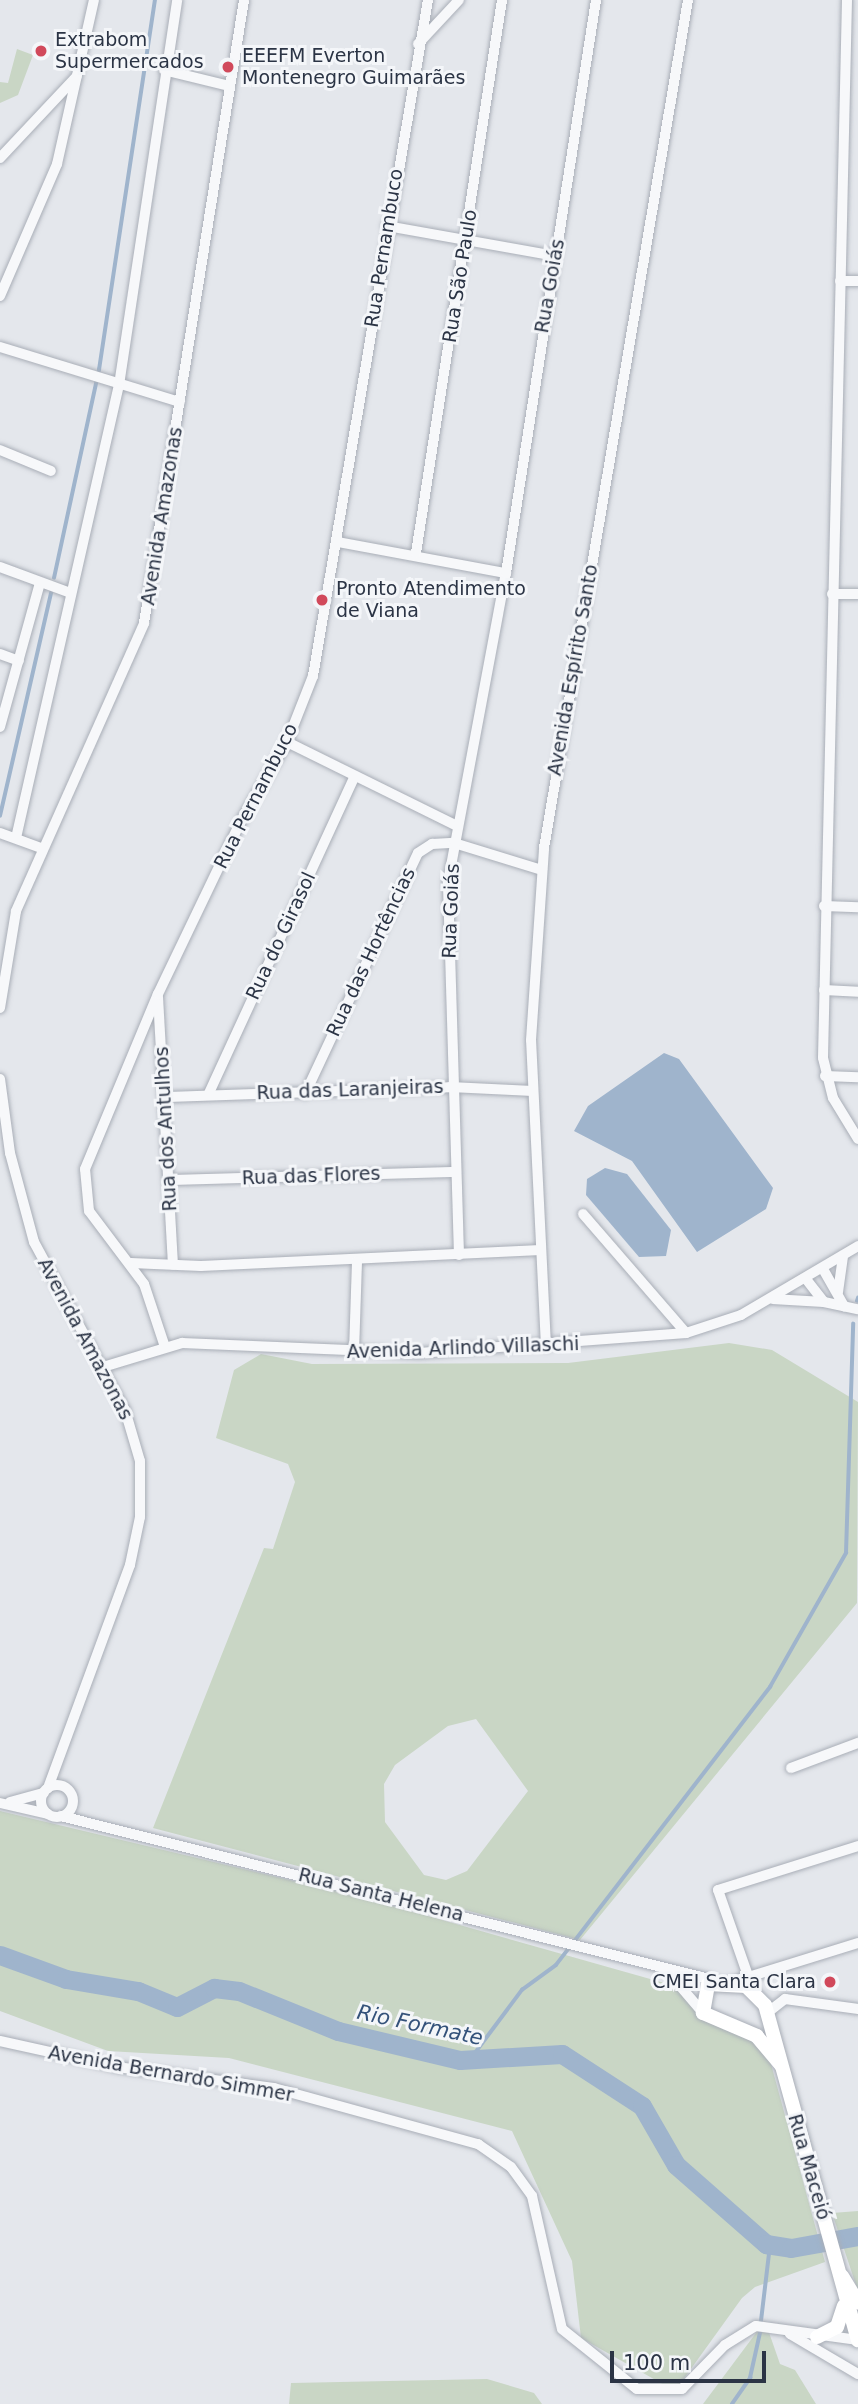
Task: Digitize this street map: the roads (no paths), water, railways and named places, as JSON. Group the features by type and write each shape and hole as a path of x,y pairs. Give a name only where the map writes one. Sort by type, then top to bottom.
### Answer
{"main road":[{"name":"Rua Santa Helena","path":"713,1980 753,1990"},
{"path":"713,1980 702,1994 703,2012 745,2029 768,2012 753,1990"},
{"name":"Rua Maceió","path":"768,2012 823,2217 851,2305 858,2340"},
{"name":"Rua Maceió","path":"745,2029 769,2046 781,2065"},
{"path":"817,2337 836,2327 851,2305"}],"street":[{"path":"0,296 57,164 94,0"},
{"path":"16,838 114,384 177,0"},
{"name":"Avenida Amazonas","path":"0,1008 16,911 41,848 144,624 244,0"},
{"name":"Rua Pernambuco","path":"164,1344 131,1263 89,1211 85,1169 158,994 241,821 286,742 320,651 416,46 428,0"},
{"path":"416,46 459,0"},
{"name":"Rua São Paulo","path":"416,552 502,0"},
{"name":"Rua Goiás","path":"459,1255 450,1087 448,882 455,825 506,573 596,0"},
{"name":"Avenida Espírito Santo","path":"546,1346 533,1091 532,988 542,870 688,0"},
{"path":"847,0 824,990 825,1076 858,1139"},
{"path":"164,70 229,86"},
{"path":"0,158 77,76"},
{"path":"387,226 555,256"},
{"path":"840,281 858,281"},
{"path":"0,347 180,402"},
{"path":"0,450 51,471"},
{"path":"338,542 416,552 506,573"},
{"path":"0,567 68,592"},
{"path":"0,726 40,583"},
{"path":"832,594 858,594"},
{"path":"0,654 19,661"},
{"path":"286,742 354,778 455,825"},
{"name":"Rua do Girasol","path":"209,1093 354,778"},
{"path":"0,834 41,848"},
{"path":"454,843 542,870"},
{"name":"Rua das Hortências","path":"305,1094 418,853 432,844 454,843"},
{"path":"824,906 858,907"},
{"path":"824,990 858,992"},
{"name":"Rua dos Antulhos","path":"158,994 168,1097 168,1180 173,1265"},
{"path":"825,1076 858,1077"},
{"name":"Avenida Amazonas","path":"0,1079 10,1153 34,1242 103,1367 135,1438 140,1517 130,1565 63,1757 46,1790"},
{"name":"Rua das Laranjeiras","path":"168,1097 209,1093 305,1094 450,1087 533,1091"},
{"name":"Rua das Flores","path":"168,1180 455,1172"},
{"path":"583,1214 686,1333"},
{"name":"Avenida Arlindo Villaschi","path":"103,1367 164,1344 354,1352 546,1346 686,1333 741,1315 858,1246"},
{"path":"131,1263 173,1265 357,1261 541,1250"},
{"path":"838,1292 843,1256"},
{"path":"354,1352 357,1261"},
{"path":"823,1269 844,1306"},
{"path":"806,1279 824,1302"},
{"path":"770,1299 824,1302 858,1309"},
{"path":"791,1768 858,1743"},
{"name":"Avenida Amazonas","path":"63,1757 67,1790 72,1803"},
{"path":"2,1803 46,1790 67,1790"},
{"path":"2,1803 48,1814 46,1790"},
{"path":"61,1816 72,1803"},
{"name":"Rua Santa Helena","path":"72,1803 94,1822"},
{"name":"Rua Santa Helena","path":"48,1814 94,1822 667,1972 713,1980"},
{"path":"753,1990 745,1975 718,1890 858,1846"},
{"path":"729,1983 745,1975 858,1943"},
{"path":"667,1972 703,2012"},
{"path":"768,2012 785,1999 858,2009"},
{"name":"Avenida Bernardo Simmer","path":"0,2040 117,2067 274,2088 478,2144 511,2166 532,2196 562,2329 637,2389 682,2389 725,2344 756,2326 790,2334 858,2340"},
{"name":"Avenida Bernardo Simmer","path":"790,2334 858,2374"}],"water":[{"path":"664,1053 679,1059 773,1188 766,1209 697,1252 632,1161 574,1131 588,1106"},
{"path":"605,1168 627,1174 671,1230 666,1256 639,1257 586,1195 587,1179"}],"waterway":[{"path":"54,578 99,370 155,0"},
{"path":"0,816 51,593"},
{"path":"469,2061 522,1990 556,1965 770,1687 846,1553 853,1324"},
{"name":"Rio Formate","path":"0,1955 66,1979 138,1991 177,2007 214,1988 239,1991 338,2031 460,2060 562,2054 642,2106 676,2165 766,2244 791,2248 858,2236"},
{"path":"761,2321 770,2246"},
{"path":"732,2404 750,2378 760,2333"}],"place":[{"name":"Extrabom Supermercados","path":"41,51"},
{"name":"EEEFM Everton Montenegro Guimarães","path":"228,67"},
{"name":"Pronto Atendimento de Viana","path":"322,600"},
{"name":"CMEI Santa Clara","path":"830,1982"}]}
